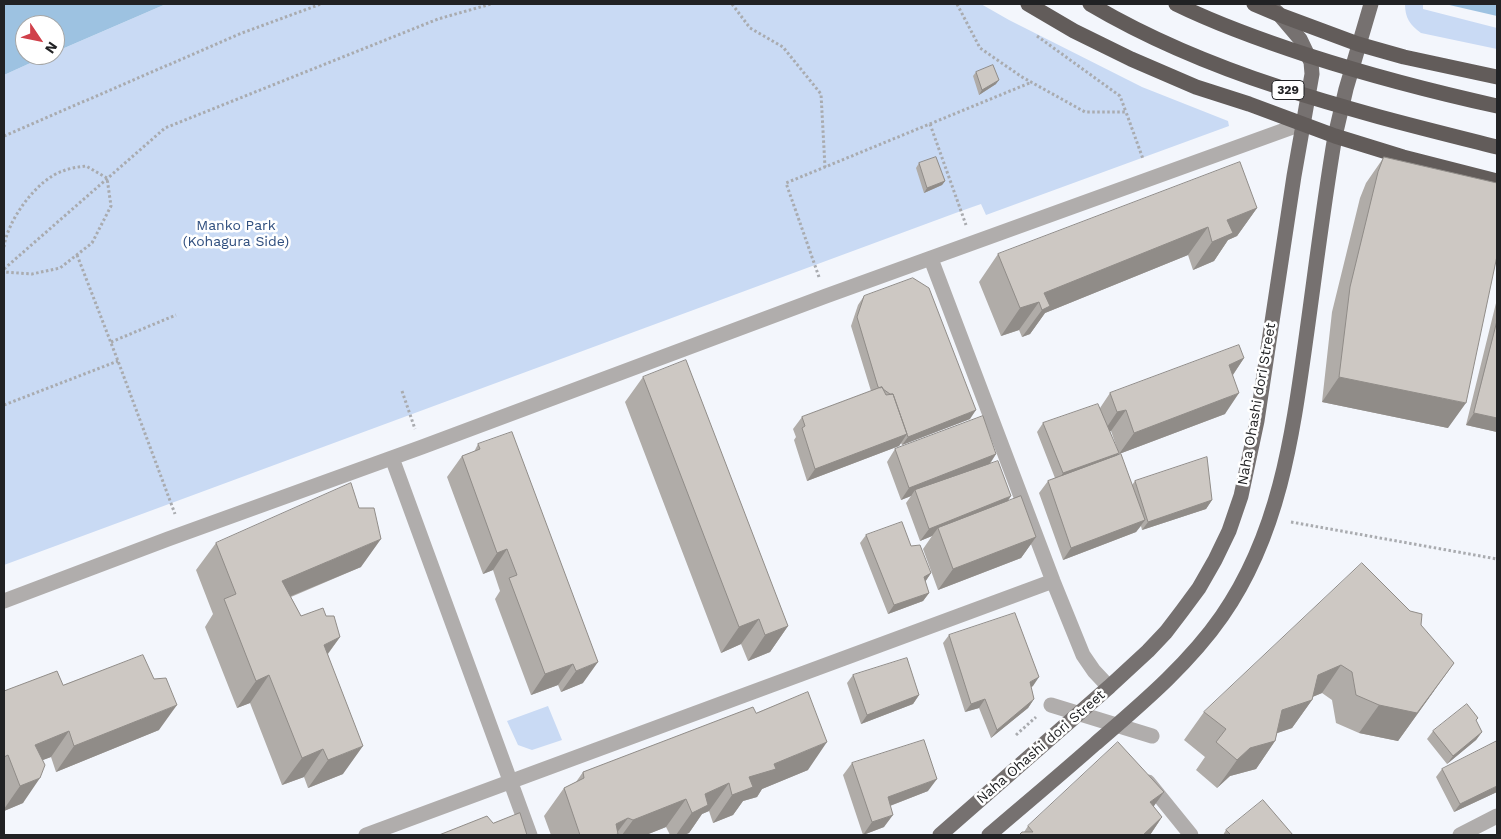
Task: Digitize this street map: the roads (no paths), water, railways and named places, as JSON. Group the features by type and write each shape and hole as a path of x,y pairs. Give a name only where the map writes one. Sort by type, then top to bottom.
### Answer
{"highway":[{"path":"1028,4 1074,31 1196,87 1304,123 1335,136 1403,157 1497,181"},
{"name":"329","path":"1090,4 1176,48 1284,89 1336,105 1497,148"},
{"path":"1176,4 1262,40 1348,68 1400,83 1497,106"},
{"path":"1254,4 1275,9 1358,44 1404,57 1497,77"}],"main road":[{"path":"989,835 1108,733 1175,671 1203,641 1221,616 1258,554 1279,490 1293,426 1335,136 1358,44 1371,4"},
{"name":"Naha Ohashi dori Street","path":"940,835 1109,687 1166,632 1199,588 1215,560 1235,513 1241,496 1257,421 1294,176 1312,74 1311,62 1300,39 1275,9"}],"street":[{"path":"4,601 826,296 1304,123"},
{"path":"931,259 1083,655 1094,671 1109,687"},
{"path":"392,458 530,835"},
{"path":"366,835 1053,581"},
{"path":"1050,705 1152,736"},
{"path":"1108,733 1119,746"},
{"path":"1137,768 1191,835"},
{"path":"1460,835 1497,816"}],"park label":[{"name":"Manko Park (Kohagura Side)","path":"236,234"}]}
